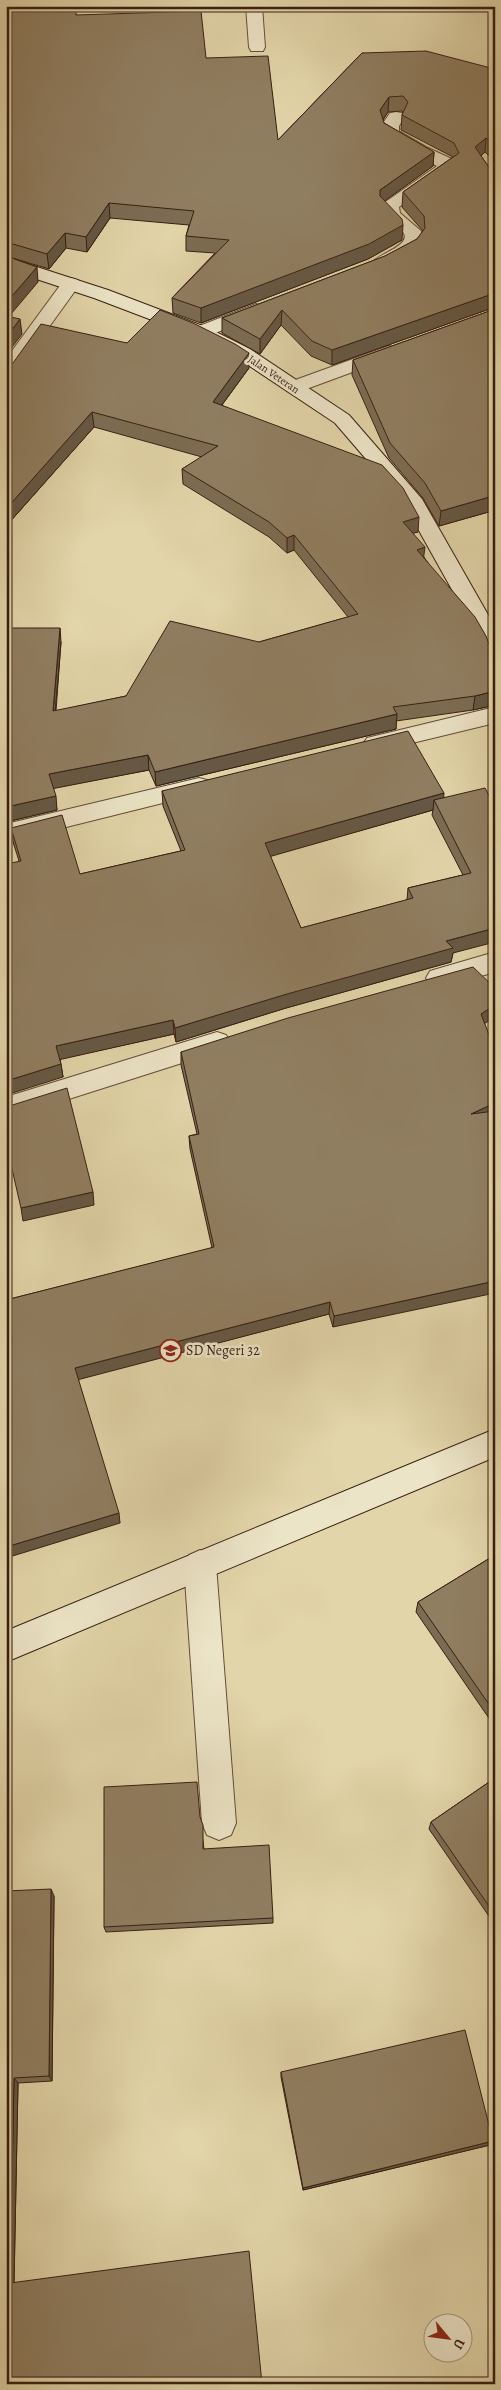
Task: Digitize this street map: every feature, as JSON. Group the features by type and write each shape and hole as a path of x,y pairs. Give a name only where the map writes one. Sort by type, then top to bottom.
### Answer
{"street":[{"path":"254,6 257,47"},
{"path":"367,268 407,249 412,242 412,231 391,215 388,210 390,205 447,167 446,163 422,152 391,132 390,126 396,116"},
{"name":"Jalan Veteran","path":"6,263 72,284 202,332 243,353 342,419 412,499 495,647"},
{"path":"6,373 72,284"},
{"path":"202,332 272,304"},
{"path":"294,387 403,347"},
{"path":"353,749 495,714"},
{"path":"6,833 219,781"},
{"path":"419,983 495,962"},
{"path":"6,1108 240,1035"},
{"path":"6,1647 495,1443"},
{"path":"200,1565 219,1822"}],"building":[{"path":"6,6 76,6 76,15 201,11 206,58 268,56 278,140 362,53 426,51 487,67 495,71 495,145 486,138 475,147 495,176 495,293 332,350 312,341 282,310 260,339 222,318 385,256 417,239 425,228 424,216 403,192 459,153 454,143 402,115 408,102 403,96 389,97 380,110 384,123 434,152 380,190 380,196 402,219 403,225 369,244 201,308 172,298 229,240 186,236 194,211 109,203 86,237 65,233 47,254 6,242"},
{"path":"6,256 37,267 6,303"},
{"path":"495,309 495,498 493,496 441,511 425,483 390,443 353,360"},
{"path":"160,310 193,323 249,353 213,402 382,465 403,488 419,517 403,522 425,547 417,550 475,617 486,636 495,660 495,691 475,696 393,707 397,714 155,772 148,755 49,774 56,796 6,807 6,628 60,628 53,711 126,696 170,621 259,642 358,614 294,535 287,538 269,522 182,469 218,446 92,412 6,509 6,365 13,363 41,324 127,343"},
{"path":"6,316 20,319 6,338"},
{"path":"408,731 444,793 265,843 301,928 413,898 408,888 471,873 434,800 485,788 495,806 495,928 446,941 453,948 287,994 175,1028 173,1020 56,1046 61,1064 6,1081 6,864 21,861 11,828 62,815 80,874 185,850 162,791"},
{"path":"473,967 495,988 495,1005 481,1014 495,1050 495,1103 471,1114 495,1111 495,1281 334,1316 330,1302 75,1368 119,1513 6,1547 6,1300 214,1247 189,1136 199,1134 181,1052 288,1018"},
{"path":"67,1088 93,1192 21,1208 6,1143 6,1107"},
{"path":"495,1555 495,1713 418,1602"},
{"path":"495,1778 495,1915 431,1822"},
{"path":"197,1782 200,1817 203,1825 203,1849 269,1845 273,1918 104,1927 104,1787"},
{"path":"51,1889 49,2076 14,2078 10,2283 249,2251 262,2384 6,2384 6,1891"},
{"path":"465,2030 493,2141 303,2188 281,2072"}],"place":[{"name":"SD Negeri 32","path":"170,1350"}]}
